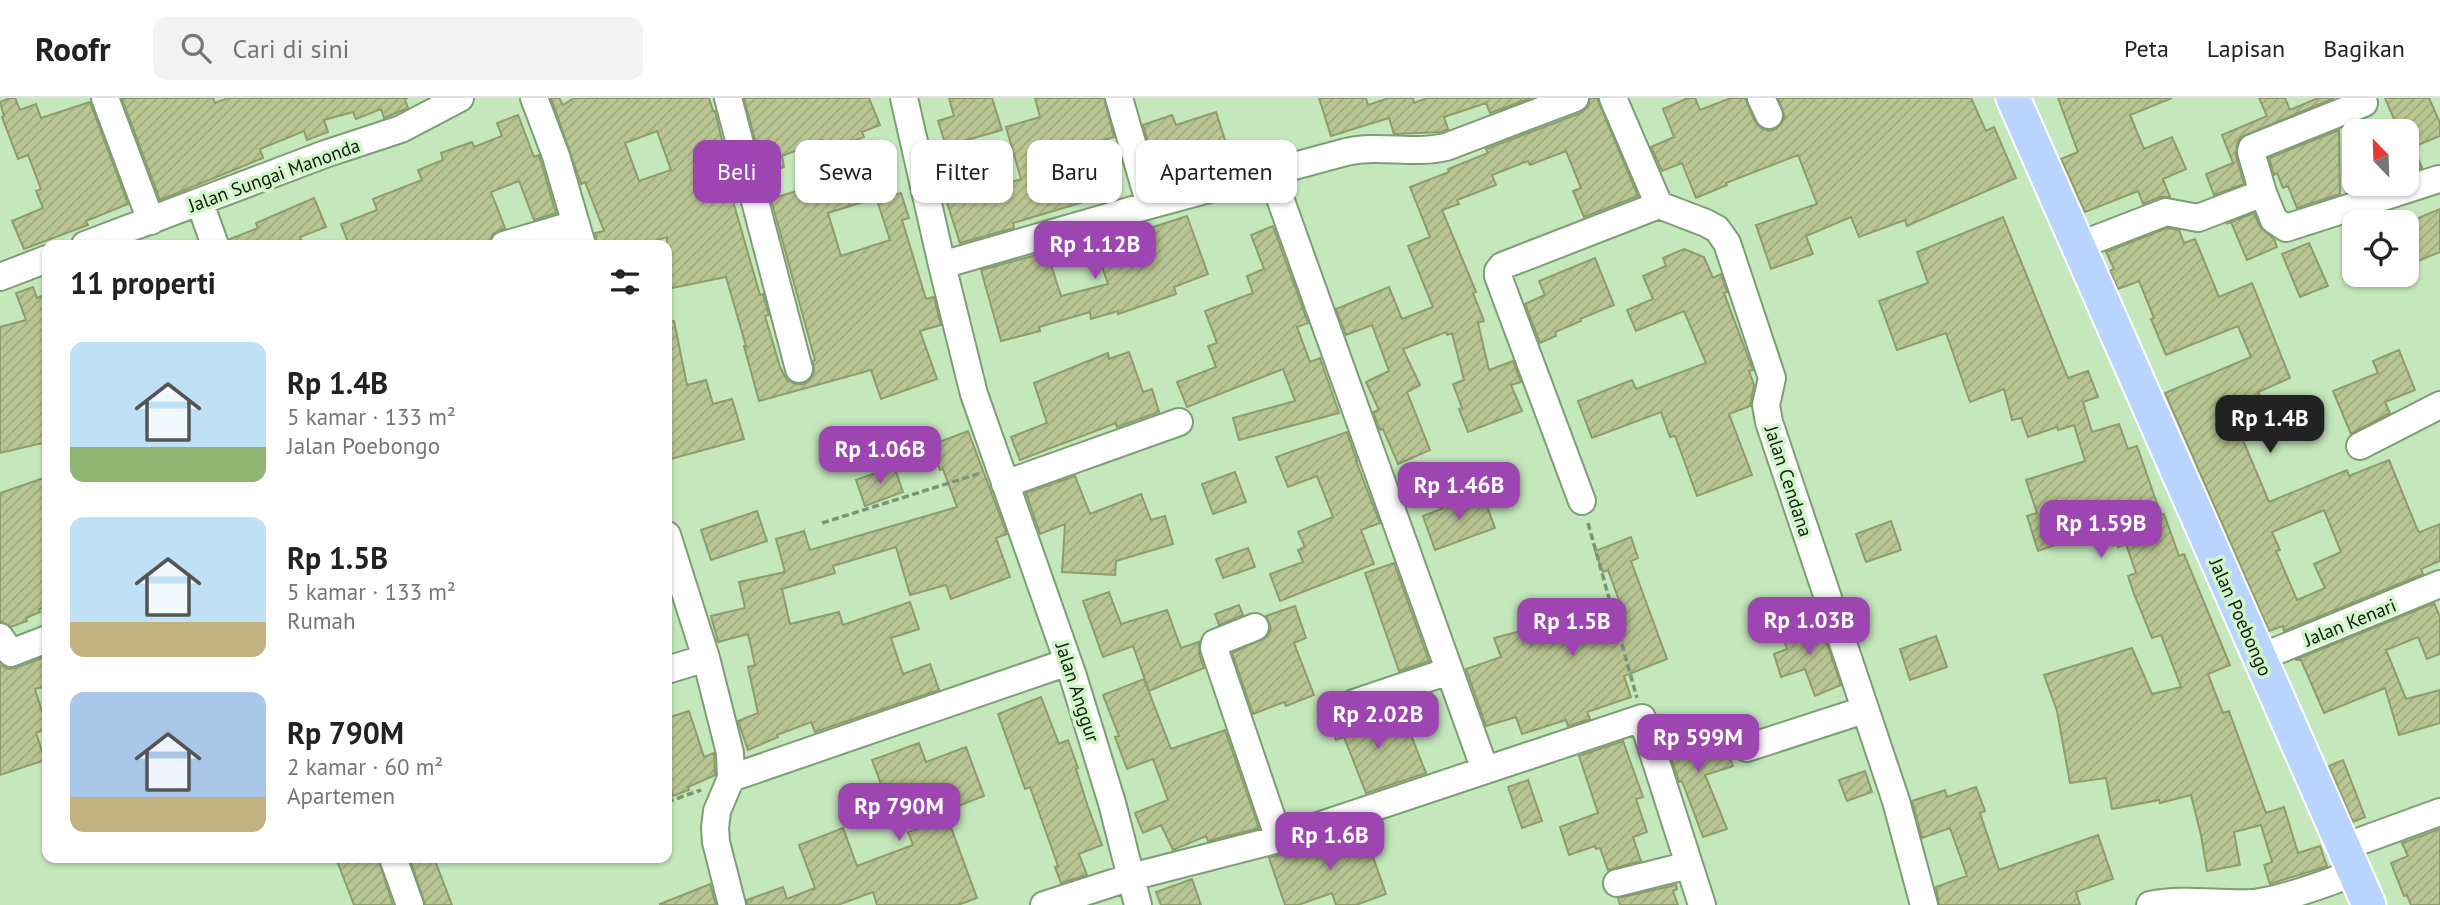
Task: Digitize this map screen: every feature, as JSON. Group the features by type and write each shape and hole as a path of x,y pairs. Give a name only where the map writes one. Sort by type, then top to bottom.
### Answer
{"main road":[{"name":"Jalan Poebongo","path":"2014,98 2369,905"}],"street":[{"path":"105,98 151,221"},
{"name":"Jalan Sungai Manonda","path":"99,240 326,154 401,130 460,98"},
{"path":"534,98 556,156 579,235 542,240"},
{"path":"728,98 799,369"},
{"name":"Jalan Anggur","path":"905,98 974,394 1068,662 1109,793 1138,905"},
{"path":"1118,98 1150,205"},
{"path":"1297,166 1375,147 1431,151 1575,98"},
{"path":"1583,501 1498,271 1502,266 1659,205 1622,100"},
{"path":"2364,103 2252,148 2263,193 2274,220 2286,228 2439,180"},
{"path":"2078,246 2166,212 2198,218 2263,193"},
{"path":"200,203 213,240"},
{"path":"942,265 1158,203"},
{"path":"1282,203 1485,770"},
{"name":"Jalan Cendana","path":"1659,205 1717,229 1727,243 1772,378 1766,405 1769,422 1896,801 1924,905"},
{"path":"0,277 42,261"},
{"path":"2360,446 2440,405"},
{"path":"1002,476 1179,422"},
{"path":"672,551 706,659 730,753 731,778 717,811 715,828 732,905"},
{"name":"Jalan Kenari","path":"2259,658 2440,584"},
{"path":"1255,627 1215,643 1214,648 1279,839"},
{"path":"0,637 11,653 42,641"},
{"path":"672,669 706,659"},
{"path":"731,778 1068,662"},
{"path":"1354,703 1449,671"},
{"path":"1747,748 1864,710"},
{"path":"1044,905 1131,877 1279,839 1642,718 1702,905"},
{"path":"2150,905 2185,901 2253,903 2295,893 2349,860 2440,812"},
{"path":"395,863 410,905"},
{"path":"1617,883 1689,865"}],"path":[{"path":"822,523 1002,476"},
{"path":"1583,501 1642,718"}],"building":[{"path":"15,98 20,110 36,104 41,118 90,102 128,204 86,221 88,225 42,240 24,249 12,221 43,208 36,191 41,189 28,155 18,159 2,117 4,116 0,102"},
{"path":"213,98 215,103 228,98 407,98 405,100 408,108 384,118 381,109 356,119 353,112 324,120 328,132 307,140 304,131 260,149 263,158 160,200 122,99"},
{"path":"551,98 559,98 563,105 574,98 709,98 722,140 693,140 693,203 734,203 760,295 763,294 769,315 765,316 780,367 787,380 804,384 810,380 815,360 772,203 781,203 781,196 795,191 795,203 860,203 828,213 841,256 890,240 878,203 897,203 897,194 901,193 909,218 902,220 926,299 934,297 941,325 920,331 937,379 881,399 871,370 759,401 726,277 672,288 672,240 667,240 667,237 657,240 596,240 595,233 604,231 585,182 581,184","holes":["657,131 671,170 639,181 625,143"]},
{"path":"744,98 869,98 880,125 862,132 864,137 856,140 795,140 795,151 782,156 784,167 781,168 781,140 755,140"},
{"path":"949,98 992,98 1002,130 967,140 944,140 938,121 954,116"},
{"path":"1035,98 1104,98 1114,137 1104,140 1027,140 1027,203 1080,203 1013,223 1014,228 960,243 947,203 1013,203 1013,182 1021,179 1013,151 1013,140 1010,140 1006,127 1040,117"},
{"path":"1319,98 1366,98 1368,105 1389,98 1413,98 1414,103 1427,98 1531,98 1490,113 1486,103 1444,117 1448,129 1442,132 1394,134 1389,118 1331,136"},
{"path":"1590,98 1597,98 1638,196 1584,217 1573,191 1581,188 1566,151 1530,165 1528,161 1492,175 1496,185 1457,200 1459,204 1442,210 1476,292 1473,293 1484,321 1478,323 1489,370 1513,361 1521,382 1511,385 1522,411 1468,432 1453,384 1464,380 1452,333 1447,335 1446,332 1403,349 1420,385 1407,392 1430,450 1398,464 1383,429 1380,430 1373,412 1379,410 1366,382 1389,371 1372,325 1346,335 1336,309 1389,287 1402,319 1433,307 1408,246 1430,237 1410,187 1488,153 1486,149 1581,113 1588,107"},
{"path":"1688,98 1695,98 1700,110 1731,98 1745,98 1755,122 1768,131 1776,129 1785,117 1778,98 1971,98 1986,131 1994,127 2016,178 1907,226 1905,220 1859,237 1851,217 1806,236 1813,254 1771,269 1756,225 1817,204 1798,155 1726,183 1727,185 1696,198 1682,163 1662,171 1651,147 1674,137 1663,109"},
{"path":"2058,98 2172,98 2130,115 2144,149 2172,137 2186,169 2163,179 2170,197 2160,197 2143,204 2138,191 2085,212 2061,159 2078,152"},
{"path":"2259,98 2285,98 2290,110 2318,98 2334,98 2241,137 2236,156 2244,184 2214,195 2206,174 2233,163 2222,135 2267,116"},
{"path":"2385,98 2429,98 2440,123 2440,136 2419,145 2419,119 2394,119"},
{"path":"1216,112 1225,140 1147,140 1143,125 1172,115 1176,125"},
{"path":"518,115 534,157 539,155 556,213 534,220 519,181 491,192 505,228 493,234 491,240 347,240 341,224 377,210 373,199 422,180 418,170 443,160 441,153 472,142 474,147 502,136 497,123"},
{"path":"2339,130 2340,194 2297,208 2288,186 2283,188 2277,173 2274,175 2269,158"},
{"path":"314,198 326,227 300,237 301,240 230,240 258,228 256,223"},
{"path":"2440,209 2440,252 2419,261 2419,218"},
{"path":"2254,213 2260,227 2274,239 2277,247 2247,260 2231,222"},
{"path":"1187,216 1208,274 1174,287 1176,294 1118,314 1118,311 1091,319 1090,312 1039,327 1040,331 1001,341 981,270 1047,252 1061,296 1108,284 1097,252 1131,241 1129,235"},
{"path":"2003,217 2068,378 2088,371 2098,397 2083,402 2092,432 2119,424 2128,449 2137,446 2161,515 2164,514 2179,556 2184,554 2230,665 2208,674 2223,713 2229,711 2266,813 2284,807 2298,853 2320,846 2327,866 2270,884 2264,865 2272,862 2261,825 2234,832 2240,865 2207,871 2191,795 2160,803 2159,800 2112,809 2106,778 2070,783 2057,711 2044,675 2132,648 2152,694 2181,687 2161,635 2152,638 2134,594 2128,576 2136,573 2126,544 2118,547 2111,525 2038,551 2027,516 2037,513 2026,480 2085,461 2074,425 2058,430 2057,427 2028,437 2021,418 2012,420 2004,389 1970,402 1946,333 1897,350 1879,301 1928,283 1917,252"},
{"path":"1273,226 1308,323 1297,327 1310,362 1320,358 1339,413 1239,440 1233,418 1295,401 1283,369 1187,407 1177,382 1216,367 1208,346 1217,343 1205,311 1253,293 1247,276 1264,269 1251,235"},
{"path":"2167,228 2179,230 2184,243 2195,239 2219,297 2252,283 2290,378 2258,392 2267,414 2237,426 2269,502 2347,470 2349,476 2389,460 2418,531 2440,524 2440,561 2421,569 2423,574 2284,631 2283,626 2269,631 2165,393 2251,357 2238,326 2166,355 2139,281 2118,289 2110,271 2114,269 2106,252","holes":["2324,510 2341,552 2314,564 2325,588 2297,600 2276,551 2280,550 2272,532"]},
{"path":"2309,243 2328,286 2300,297 2282,254"},
{"path":"1684,249 1704,257 1713,278 1721,274 1727,292 1724,293 1753,370 1749,371 1754,385 1750,406 1729,414 1752,475 1697,496 1675,436 1670,437 1661,412 1592,438 1578,401 1632,380 1636,389 1706,363 1684,311 1636,331 1627,310 1653,299 1643,276 1666,266 1663,258"},
{"path":"1595,258 1614,305 1580,319 1581,321 1555,332 1556,336 1540,343 1525,304 1545,295 1539,281"},
{"path":"33,287 37,298 42,296 42,443 0,453 0,327 26,320 16,293"},
{"path":"672,321 687,385 706,380 713,404 732,399 744,439 672,459"},
{"path":"2399,350 2415,390 2385,402 2390,413 2351,434 2333,391 2378,373 2373,361"},
{"path":"1129,352 1143,392 1152,389 1159,412 1117,427 1116,423 1020,460 1011,437 1047,423 1034,383 1108,353 1109,359"},
{"path":"968,431 1007,534 996,538 1010,577 951,599 946,585 910,595 896,547 833,566 835,573 782,589 790,624 839,612 843,625 910,602 919,629 891,638 903,674 930,664 939,690 815,732 811,722 748,750 738,721 758,713 748,667 755,665 748,634 718,642 711,616 745,608 739,582 785,572 776,539 804,531 810,550 957,507 931,445"},
{"path":"1347,432 1380,523 1361,530 1374,564 1280,601 1270,574 1303,562 1298,550 1305,547 1298,532 1333,517 1317,476 1288,487 1276,457"},
{"path":"894,466 903,492 865,506 856,480"},
{"path":"1235,472 1246,502 1213,514 1202,484"},
{"path":"1075,476 1090,514 1141,494 1151,520 1165,516 1173,544 1116,561 1115,575 1062,572 1065,524 1040,534 1026,493"},
{"path":"42,479 42,608 39,609 40,612 26,618 27,621 11,627 0,621 0,493"},
{"path":"1482,493 1495,528 1435,550 1423,516"},
{"path":"757,511 767,541 711,560 701,530"},
{"path":"1891,521 1901,550 1866,562 1856,534"},
{"path":"1631,537 1638,558 1631,561 1667,659 1624,676 1631,697 1587,712 1590,719 1568,726 1566,720 1522,734 1516,717 1486,726 1466,669 1501,657 1494,638 1560,621 1562,627 1621,606 1608,570 1603,572 1595,551"},
{"path":"1248,548 1255,567 1223,578 1216,559"},
{"path":"1394,563 1429,661 1399,671 1365,573"},
{"path":"1109,592 1121,624 1167,610 1181,648 1199,642 1204,668 1149,691 1133,646 1103,657 1083,601"},
{"path":"2434,603 2440,617 2440,654 2427,659 2418,637 2386,650 2406,699 2440,690 2440,723 2399,735 2385,688 2324,713 2301,660 2295,660"},
{"path":"1239,605 1243,615 1219,625 1215,614"},
{"path":"1295,606 1306,638 1294,643 1314,695 1286,706 1284,702 1253,714 1232,653 1267,637 1271,629 1266,616"},
{"path":"1819,620 1841,685 1815,696 1805,669 1781,677 1774,654 1787,649 1782,634"},
{"path":"1936,636 1947,667 1910,680 1900,649"},
{"path":"42,658 42,687 35,689 42,712 42,730 36,733 42,761 0,775 0,665 9,669"},
{"path":"1144,679 1171,749 1225,730 1259,828 1208,841 1206,836 1173,850 1161,825 1143,833 1135,813 1168,800 1153,759 1127,769 1115,737 1119,736 1103,695"},
{"path":"1041,697 1059,744 1068,740 1102,845 1079,854 1087,875 1061,883 1055,867 1058,866 1030,787 1025,789 998,714"},
{"path":"689,711 704,757 714,753 715,775 673,796 672,793 672,716"},
{"path":"1342,712 1352,718 1370,714 1379,736 1407,725 1426,773 1366,793 1344,737 1336,740 1327,718"},
{"path":"1679,717 1691,751 1723,739 1733,766 1705,775 1727,829 1703,837 1682,781 1679,782 1660,723"},
{"path":"1623,741 1643,797 1636,799 1647,832 1633,837 1641,861 1608,870 1600,848 1596,849 1595,846 1569,855 1560,827 1598,813 1579,756"},
{"path":"919,743 926,762 966,747 984,796 945,811 977,898 958,905 877,905 873,892 838,905 747,905 747,900 783,887 787,899 815,888 799,845 843,828 857,866 913,845 908,832 923,827 906,784 884,792 872,760"},
{"path":"2343,760 2365,817 2353,822 2329,766"},
{"path":"1865,771 1872,792 1847,801 1839,780"},
{"path":"1528,780 1542,821 1522,828 1508,787"},
{"path":"1976,787 1985,811 1980,813 1999,870 2098,835 2113,879 2076,892 2080,905 1939,905 1936,887 1967,876 1950,828 1922,838 1912,801 1945,790 1947,797"},
{"path":"1363,828 1386,894 1356,905 1336,905 1332,893 1298,905 1285,905 1269,858"},
{"path":"2440,829 2440,905 2411,905 2407,895 2404,896 2391,863 2408,856 2402,843"},
{"path":"338,863 380,863 393,905 354,905"},
{"path":"412,863 436,863 452,905 425,905"},
{"path":"1192,879 1201,905 1161,905 1156,892"},
{"path":"710,884 716,905 660,905 660,904"},
{"path":"1676,885 1677,889 1673,891 1678,905 1620,905 1618,898"}]}
